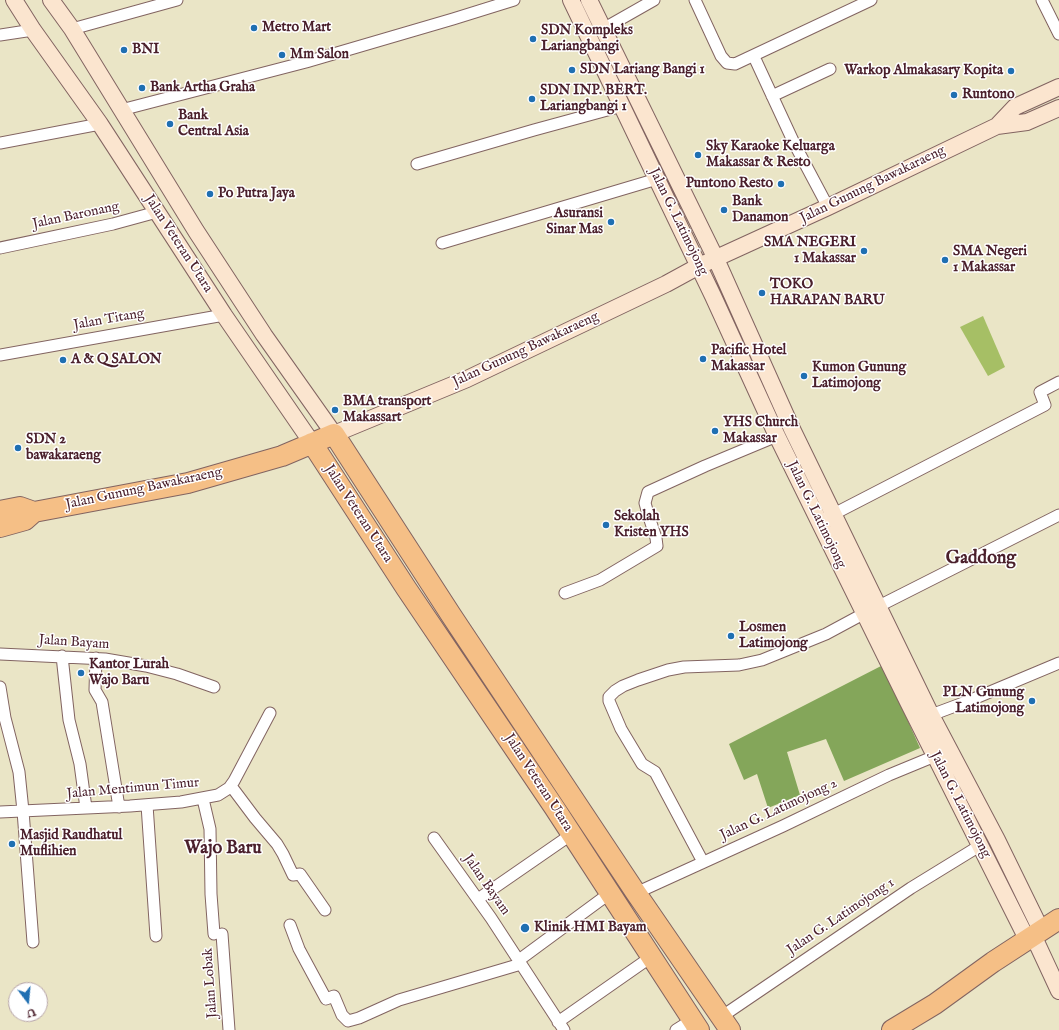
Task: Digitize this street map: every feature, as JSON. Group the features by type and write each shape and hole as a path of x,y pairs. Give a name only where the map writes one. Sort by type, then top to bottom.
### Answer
{"highway":[{"name":"Jalan Gunung Bawakaraeng","path":"0,511 20,507 34,512 188,483 282,456 334,434"},
{"name":"Jalan Veteran Utara","path":"334,434 451,615 636,893 726,1024"},
{"name":"Jalan Veteran Utara","path":"312,443 433,628 572,834 650,957 689,1027"},
{"name":"Jalan Gunung Bawakaraeng","path":"0,527 25,520 34,512"},
{"path":"433,628 451,615"},
{"path":"554,807 572,797"},
{"path":"892,1030 935,1004 1059,919"}],"main road":[{"name":"Jalan Veteran Utara","path":"14,0 33,30 100,124 224,315 312,443"},
{"name":"Jalan Veteran Utara","path":"51,0 72,29 208,251 264,335 334,434"},
{"name":"Jalan G. Latimojong","path":"571,0 699,266 777,436 819,522 872,610 931,715 997,840 1034,935"},
{"name":"Jalan G. Latimojong","path":"589,0 716,258 792,429 833,514 872,610 935,756 981,845 1034,935"},
{"name":"Jalan Gunung Bawakaraeng","path":"997,126 1015,107 1059,87"},
{"name":"Jalan Gunung Bawakaraeng","path":"334,434 467,379 666,284 699,266 828,208 997,126 1027,122 1059,108"},
{"path":"1034,935 1059,991"}],"street":[{"path":"72,29 177,0"},
{"path":"121,110 306,62 514,0"},
{"path":"603,29 654,0"},
{"path":"695,0 721,56 727,62 734,64 871,0"},
{"path":"1042,0 1059,34"},
{"path":"0,35 33,30"},
{"path":"756,61 794,143 828,208"},
{"path":"772,96 830,69"},
{"path":"417,164 622,106"},
{"path":"0,143 100,124"},
{"path":"442,243 657,179"},
{"name":"Jalan Baronang","path":"0,248 113,224 157,212"},
{"name":"Jalan Titang","path":"0,355 224,315"},
{"path":"819,522 1045,405 1040,392 1059,382"},
{"path":"565,594 600,580 657,546 645,503 648,492 777,436"},
{"path":"703,862 655,772 642,764 623,734 609,697 615,691 638,680 668,670 684,667 739,665 762,660 826,634 1059,515"},
{"name":"Jalan Bayam","path":"0,654 96,658 146,666 177,674 214,687"},
{"path":"62,656 69,720 80,764 86,808"},
{"path":"96,658 95,690 102,702 120,807"},
{"path":"931,715 1059,663"},
{"path":"0,687 5,718 19,772 33,942"},
{"path":"270,713 231,786 277,844 293,875 300,874 325,910"},
{"name":"Jalan G. Latimojong 2","path":"636,893 783,826 889,775 935,756"},
{"name":"Jalan Mentimun Timur","path":"0,812 120,807 181,802 218,795 231,786"},
{"name":"Jalan Lobak","path":"203,799 210,829 211,894 218,934 229,1030"},
{"path":"147,805 156,936"},
{"path":"478,899 572,834"},
{"name":"Jalan Bayam","path":"434,838 478,899 561,1026"},
{"name":"Jalan G. Latimojong 1","path":"726,1024 910,888 981,845"},
{"path":"290,926 299,949 326,999 334,996 342,1015 348,1021 359,1018 399,1000 520,962 610,893"},
{"path":"561,1026 650,957"}],"green space":[{"path":"983,316 1005,367 988,376 960,327"},
{"path":"883,665 920,748 844,781 826,739 787,752 800,795 768,808 757,774 744,780 729,744"}],"place":[{"name":"Metro Mart","path":"254,28"},
{"name":"SDN Kompleks Lariangbangi","path":"533,39"},
{"name":"BNI","path":"124,50"},
{"name":"Mm Salon","path":"282,55"},
{"name":"SDN Lariang Bangi 1","path":"572,70"},
{"name":"Warkop Almakasary Kopita","path":"1011,71"},
{"name":"Bank Artha Graha","path":"142,88"},
{"name":"Runtono","path":"954,95"},
{"name":"SDN INP. BERT. Lariangbangi 1","path":"532,99"},
{"name":"Bank Central Asia","path":"170,124"},
{"name":"Sky Karaoke Keluarga Makassar & Resto","path":"698,155"},
{"name":"Puntono Resto","path":"781,184"},
{"name":"Po Putra Jaya","path":"210,194"},
{"name":"Bank Danamon","path":"724,210"},
{"name":"Asuransi Sinar Mas","path":"611,222"},
{"name":"SMA NEGERI 1 Makassar","path":"864,251"},
{"name":"SMA Negeri 1 Makassar","path":"945,260"},
{"name":"TOKO HARAPAN BARU","path":"762,293"},
{"name":"Pacific Hotel Makassar","path":"703,359"},
{"name":"A & Q SALON","path":"63,360"},
{"name":"Kumon Gunung Latimojong","path":"804,376"},
{"name":"BMA transport Makassart","path":"335,410"},
{"name":"YHS Church Makassar","path":"715,431"},
{"name":"SDN 2 bawakaraeng","path":"18,448"},
{"name":"Sekolah Kristen YHS","path":"606,525"},
{"name":"Losmen Latimojong","path":"731,636"},
{"name":"Kantor Lurah Wajo Baru","path":"81,673"},
{"name":"PLN Gunung Latimojong","path":"1032,701"},
{"name":"Masjid Raudhatul Muflihien","path":"12,844"},
{"name":"Klinik HMI Bayam","path":"525,928"}],"district":[{"name":"Gaddong","path":"981,559"},
{"name":"Wajo Baru","path":"223,849"}]}
